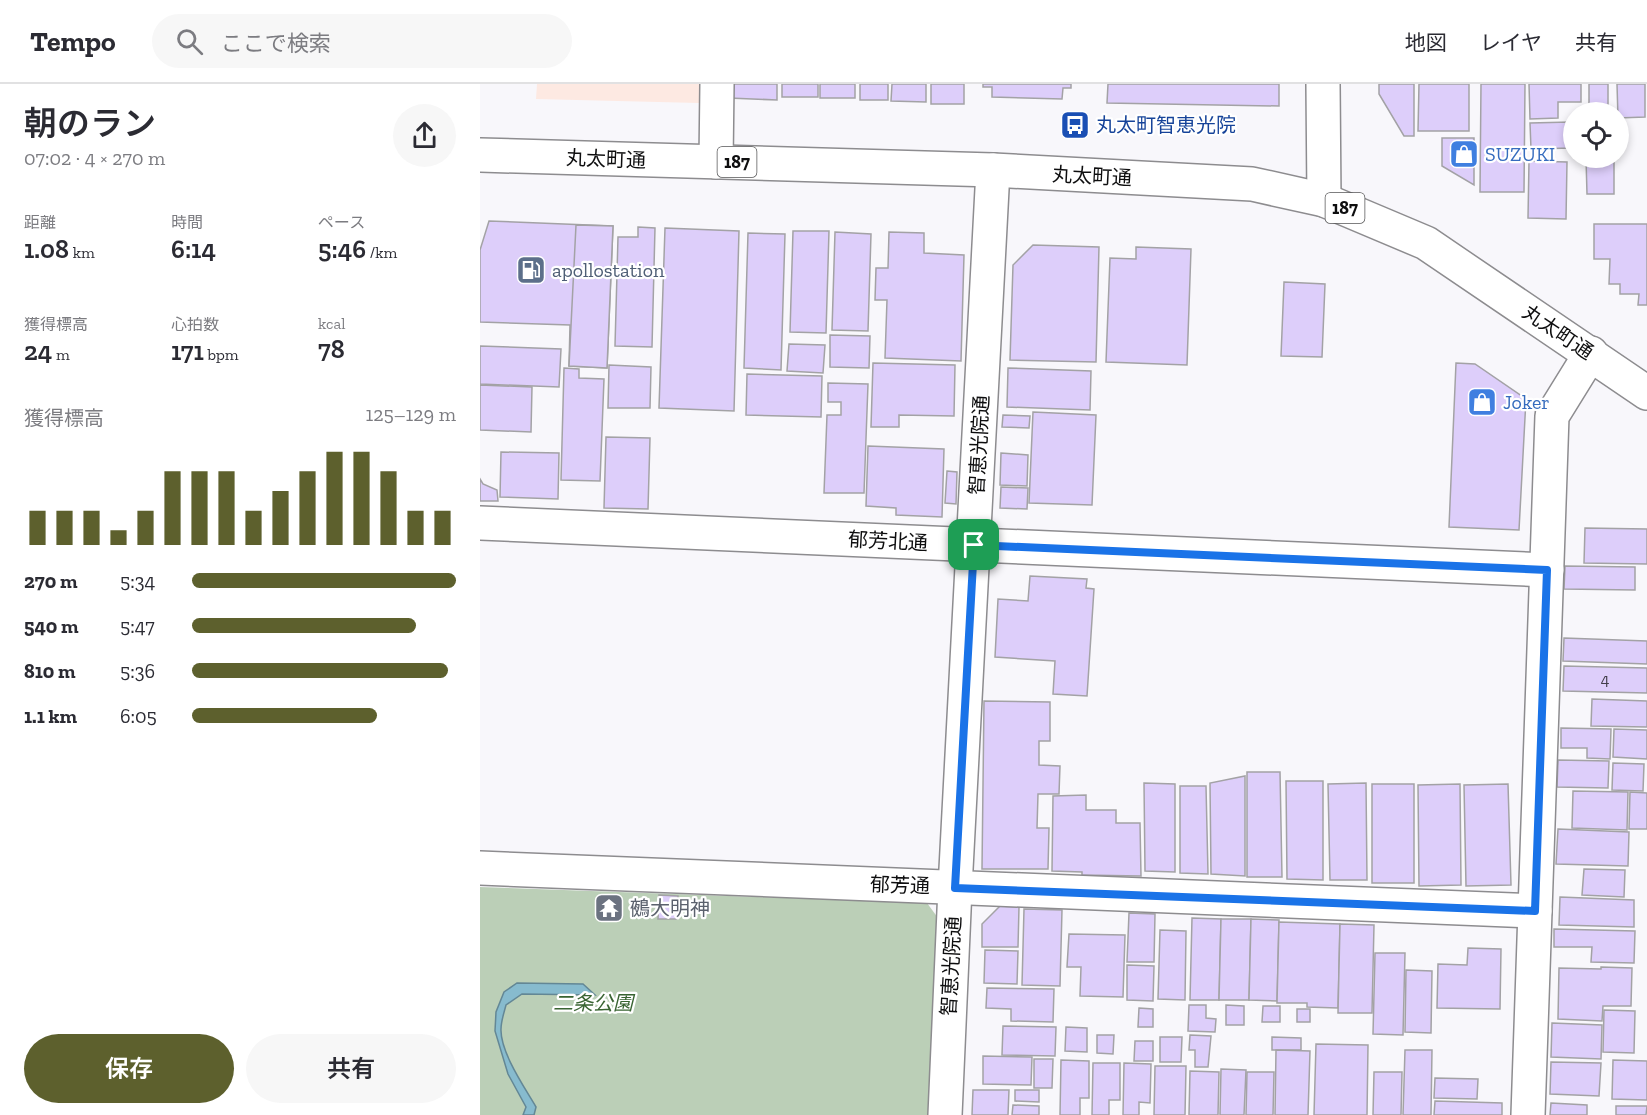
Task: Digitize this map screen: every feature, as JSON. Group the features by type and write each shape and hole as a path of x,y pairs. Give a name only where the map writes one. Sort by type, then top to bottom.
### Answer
{"street":[{"path":"716,162 717,84"},
{"path":"1323,84 1324,200"},
{"name":"丸太町通","path":"480,155 993,170 1252,184 1324,200 1426,243 1647,393"},
{"name":"智恵光院通","path":"945,1115 993,170"},
{"path":"1528,1115 1552,416 1591,353"},
{"name":"郁芳北通","path":"480,523 1547,570"},
{"name":"郁芳通","path":"480,868 1535,911"}],"shaded area":[{"path":"537,84 700,84 699,103 536,99"}],"green space":[{"name":"二条公園","path":"480,887 927,903 941,922 931,1115 480,1115"}],"water":[{"path":"517,983 583,984 595,995 522,994 506,1005 501,1029 504,1048 536,1107 534,1115 523,1115 526,1107 508,1074 495,1031 496,1012 504,992"}],"building":[{"path":"729,84 777,84 777,100 729,98"},
{"path":"782,84 818,84 818,97 782,97"},
{"path":"820,84 855,84 855,98 820,98"},
{"path":"860,84 888,84 888,100 860,100"},
{"path":"892,84 926,84 926,102 891,101"},
{"path":"931,84 964,84 964,104 931,104"},
{"path":"983,84 1071,84 1071,88 1063,88 1062,99 992,97 992,87 983,87"},
{"path":"1108,84 1279,84 1279,106 1107,103"},
{"path":"1379,84 1414,84 1414,136 1404,136 1379,94"},
{"path":"1419,84 1469,84 1469,131 1418,131"},
{"path":"1481,84 1525,84 1524,192 1480,192"},
{"path":"1529,84 1581,84 1581,102 1558,102 1558,118 1530,119"},
{"path":"1589,84 1608,84 1608,102 1589,102"},
{"path":"1617,84 1645,84 1645,117 1629,118 1629,102 1618,102"},
{"path":"1563,122 1563,148 1531,149 1530,123"},
{"path":"1442,138 1474,138 1474,185 1442,166"},
{"path":"1529,161 1563,162 1563,168 1567,168 1566,219 1528,218"},
{"path":"1586,168 1614,168 1614,194 1587,194"},
{"path":"489,221 613,226 607,368 569,366 570,325 480,322 480,250"},
{"path":"1594,224 1647,224 1647,305 1638,305 1639,294 1620,294 1620,284 1609,284 1610,259 1594,259"},
{"path":"576,225 613,226 607,368 569,366"},
{"path":"638,227 655,228 652,347 615,346 618,237 638,237"},
{"path":"665,228 739,231 734,411 659,408"},
{"path":"793,231 829,231 826,333 790,332"},
{"path":"835,232 871,234 868,331 832,330"},
{"path":"889,232 924,233 924,253 964,255 961,361 885,358 887,300 875,300 876,268 888,268"},
{"path":"748,233 785,234 781,370 744,368"},
{"path":"1033,245 1099,247 1096,362 1010,360 1013,265"},
{"path":"1136,247 1191,249 1187,365 1106,362 1110,258 1136,259"},
{"path":"1284,282 1325,284 1322,357 1281,356"},
{"path":"830,335 870,336 869,368 830,367"},
{"path":"789,344 825,345 823,373 787,371"},
{"path":"480,346 561,349 559,387 480,384"},
{"path":"873,363 955,365 954,416 899,415 899,427 871,427"},
{"path":"1456,363 1475,364 1526,399 1519,530 1449,527"},
{"path":"609,365 651,367 650,408 608,408"},
{"path":"564,368 579,369 579,378 604,379 600,481 561,480"},
{"path":"1008,368 1091,371 1090,410 1007,407"},
{"path":"747,374 822,376 821,417 746,415"},
{"path":"828,383 868,384 864,493 824,493 827,415 841,415 841,402 828,402"},
{"path":"480,385 532,387 531,432 480,430"},
{"path":"1033,412 1096,415 1092,505 1029,503"},
{"path":"1003,415 1030,416 1029,428 1002,427"},
{"path":"606,437 650,438 648,509 604,508"},
{"path":"868,446 944,449 942,517 896,515 896,508 866,506"},
{"path":"501,452 559,453 558,499 500,497"},
{"path":"1001,453 1028,455 1027,486 1000,485"},
{"path":"947,471 957,472 956,504 945,503"},
{"path":"480,479 483,484 497,490 498,501 480,501"},
{"path":"1001,487 1028,488 1027,509 1000,508"},
{"path":"1585,528 1647,529 1647,564 1584,563"},
{"path":"1565,566 1635,567 1635,590 1564,589"},
{"path":"1030,576 1087,579 1086,588 1094,589 1087,696 1053,694 1055,661 995,657 998,599 1028,601"},
{"path":"1564,638 1647,641 1647,664 1563,661"},
{"path":"1564,666 1647,668 1647,693 1563,691"},
{"path":"1592,699 1647,701 1647,727 1591,726"},
{"path":"984,701 1050,702 1050,741 1039,741 1039,765 1060,766 1059,794 1038,794 1037,828 1049,828 1048,869 982,869"},
{"path":"1561,728 1611,729 1610,759 1587,758 1587,748 1561,748"},
{"path":"1614,729 1647,730 1647,759 1613,757"},
{"path":"1558,760 1609,761 1608,788 1557,787"},
{"path":"1613,763 1644,764 1643,791 1612,790"},
{"path":"1247,772 1280,772 1282,877 1247,877"},
{"path":"1245,776 1245,876 1211,874 1210,783"},
{"path":"1286,781 1323,781 1323,880 1287,879"},
{"path":"1144,783 1175,784 1175,872 1145,871"},
{"path":"1366,783 1367,880 1330,880 1328,784"},
{"path":"1372,784 1414,784 1414,883 1372,883"},
{"path":"1460,784 1461,885 1419,886 1418,785"},
{"path":"1508,784 1511,885 1466,886 1464,785"},
{"path":"1180,786 1206,786 1208,874 1180,873"},
{"path":"1573,791 1628,792 1627,830 1572,828"},
{"path":"1630,792 1647,793 1647,829 1629,829"},
{"path":"1086,795 1086,810 1116,810 1116,823 1140,823 1141,876 1082,875 1082,872 1052,871 1053,796"},
{"path":"1558,829 1629,832 1628,866 1556,864"},
{"path":"1584,869 1625,870 1624,897 1582,895"},
{"path":"659,895 678,896 677,919 658,919"},
{"path":"1560,897 1634,900 1634,927 1559,925"},
{"path":"1000,906 1019,907 1018,947 982,947 982,924"},
{"path":"1024,909 1062,910 1060,986 1022,985"},
{"path":"1129,913 1155,914 1154,962 1127,962"},
{"path":"1192,918 1221,919 1219,1000 1190,1000"},
{"path":"1221,919 1251,919 1249,1000 1219,1000"},
{"path":"1251,919 1279,920 1277,1001 1249,1000"},
{"path":"1279,922 1340,924 1338,1008 1307,1007 1307,1003 1277,1003"},
{"path":"1340,924 1374,925 1372,1013 1338,1013"},
{"path":"1554,929 1635,931 1634,963 1591,962 1592,947 1554,947"},
{"path":"1160,930 1186,931 1185,1000 1158,999"},
{"path":"1069,934 1125,935 1123,997 1080,996 1081,967 1067,967"},
{"path":"1468,948 1501,949 1500,1009 1437,1008 1438,964 1467,965"},
{"path":"985,950 1018,951 1017,984 984,983"},
{"path":"1375,953 1405,953 1403,1035 1373,1034"},
{"path":"1127,965 1154,966 1153,1001 1127,1000"},
{"path":"1601,967 1632,968 1631,1006 1603,1006 1602,1021 1558,1019 1559,968 1601,969"},
{"path":"1406,970 1432,971 1431,1033 1405,1032"},
{"path":"987,988 1054,989 1053,1022 1011,1021 1011,1009 986,1008"},
{"path":"1189,1005 1206,1005 1206,1018 1216,1019 1215,1032 1188,1031"},
{"path":"1226,1005 1244,1006 1244,1025 1226,1025"},
{"path":"1263,1006 1280,1006 1280,1022 1262,1022"},
{"path":"1139,1008 1153,1009 1153,1027 1138,1027"},
{"path":"1297,1009 1310,1009 1310,1022 1297,1022"},
{"path":"1604,1010 1635,1011 1634,1053 1603,1052"},
{"path":"1552,1023 1602,1025 1601,1059 1551,1057"},
{"path":"1003,1026 1056,1027 1055,1056 1002,1055"},
{"path":"1066,1027 1087,1028 1087,1052 1065,1051"},
{"path":"1097,1035 1114,1035 1113,1054 1097,1053"},
{"path":"1190,1035 1211,1036 1208,1067 1195,1067 1195,1050 1189,1050"},
{"path":"1160,1037 1182,1037 1181,1062 1160,1062"},
{"path":"1272,1037 1301,1038 1301,1050 1272,1050"},
{"path":"1135,1041 1153,1041 1153,1061 1134,1061"},
{"path":"1316,1044 1368,1045 1367,1115 1314,1115"},
{"path":"1276,1050 1310,1051 1308,1115 1275,1115"},
{"path":"1405,1050 1432,1050 1431,1115 1403,1115"},
{"path":"983,1056 1032,1057 1031,1085 983,1084"},
{"path":"1034,1059 1053,1059 1052,1088 1034,1088"},
{"path":"1061,1060 1089,1061 1089,1098 1080,1098 1080,1115 1060,1115"},
{"path":"1613,1060 1647,1061 1647,1100 1612,1099"},
{"path":"1551,1062 1601,1063 1599,1096 1550,1094"},
{"path":"1093,1063 1120,1063 1120,1100 1109,1100 1109,1115 1092,1115"},
{"path":"1124,1063 1151,1064 1150,1103 1139,1102 1139,1115 1123,1115"},
{"path":"1155,1066 1186,1066 1185,1115 1154,1115"},
{"path":"1221,1069 1246,1070 1244,1115 1220,1115"},
{"path":"1190,1071 1219,1072 1218,1115 1189,1115"},
{"path":"1247,1072 1274,1072 1273,1115 1246,1115"},
{"path":"1374,1072 1402,1072 1401,1115 1373,1115"},
{"path":"1435,1078 1478,1079 1477,1099 1434,1098"},
{"path":"973,1090 1009,1090 1008,1115 972,1115"},
{"path":"1015,1090 1039,1090 1039,1102 1015,1101"},
{"path":"1435,1101 1502,1103 1502,1115 1434,1115"},
{"path":"1551,1103 1587,1105 1587,1115 1550,1115"},
{"path":"1013,1105 1039,1106 1039,1115 1012,1115"},
{"path":"1616,1106 1647,1106 1646,1115 1616,1115"}],"place":[{"name":"丸太町智恵光院","path":"1075,125"},
{"name":"SUZUKI","path":"1464,154"},
{"name":"apollostation","path":"531,270"},
{"name":"Joker","path":"1482,402"},
{"name":"鵺大明神","path":"609,908"}],"route":[{"path":"974,545 1547,570 1535,911 955,888 974,545"}]}
